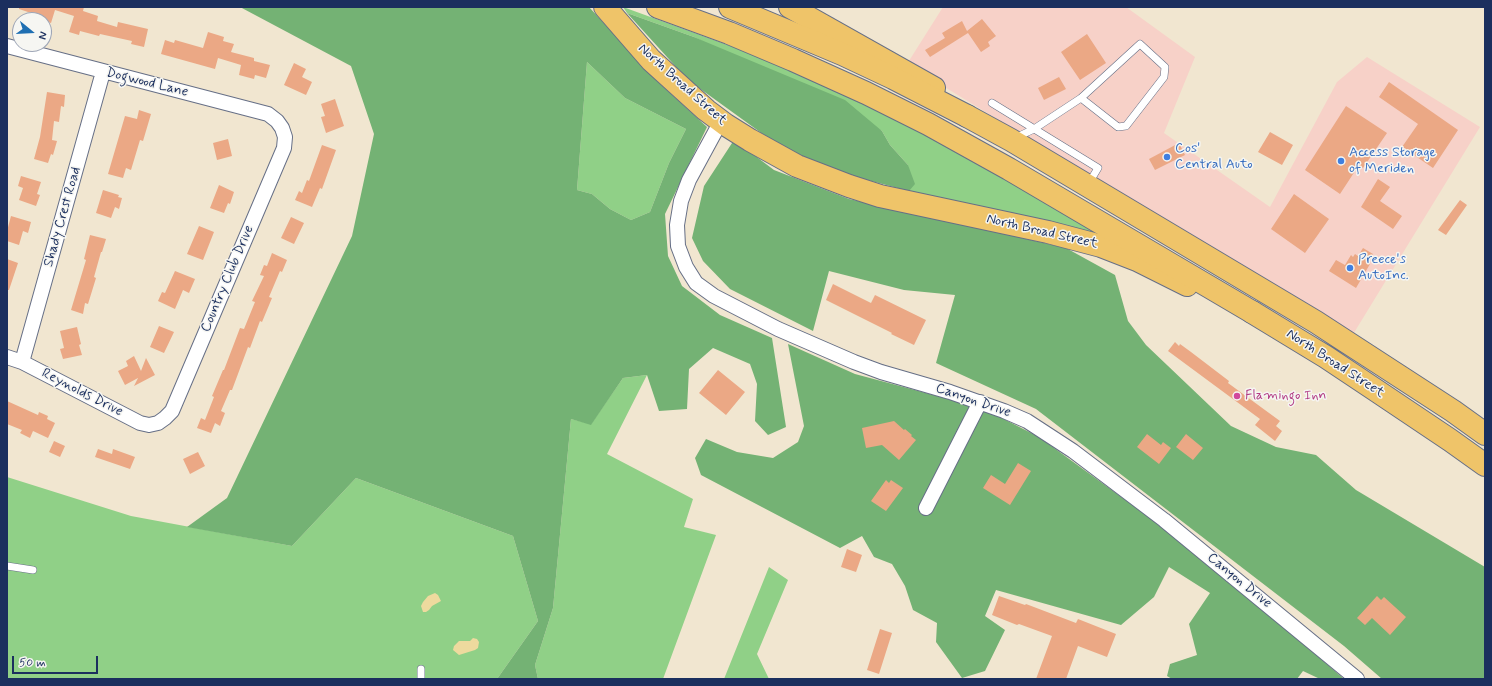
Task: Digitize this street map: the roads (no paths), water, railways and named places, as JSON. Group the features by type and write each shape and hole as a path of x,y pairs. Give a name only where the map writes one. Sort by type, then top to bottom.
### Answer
{"main road":[{"name":"North Broad Street","path":"606,7 632,39 662,70 721,121 783,159 811,172 849,186 897,200 1048,232 1101,246 1137,260 1214,299 1252,312 1368,385 1485,465"},
{"path":"658,7 787,57 921,120 1009,169 1252,312"},
{"path":"730,7 848,57 967,116"},
{"name":"North Broad Street","path":"790,7 939,91 967,116 1011,140 1345,340 1458,414 1485,434"}],"street":[{"name":"Dogwood Lane","path":"7,46 268,114 277,120 282,128"},
{"name":"Shady Crest Road","path":"22,362 103,72"},
{"name":"Canyon Drive","path":"721,121 689,180 681,201 677,225 678,246 686,267 696,283 714,296 778,330 854,362 881,372 980,402 1027,421 1073,451 1164,520 1357,679"},
{"name":"Country Club Drive","path":"158,423 172,411 284,148 285,137 282,128"},
{"name":"Reynolds Drive","path":"7,357 22,362 140,423 158,423"},
{"path":"926,508 980,402"}],"lane":[{"path":"1011,140 1034,129 1081,98 1140,44 1165,67 1164,77 1126,126 1118,127 1081,98"},
{"path":"992,103 1098,168 1087,186"},
{"path":"7,566 34,570"},
{"path":"421,669 421,679"}],"place":[{"name":"Cos' Central Auto","path":"1167,157"},
{"name":"Access Storage of Meriden","path":"1341,161"},
{"name":"Preece's AutoInc.","path":"1350,268"},
{"name":"Flamingo Inn","path":"1237,396"}]}
